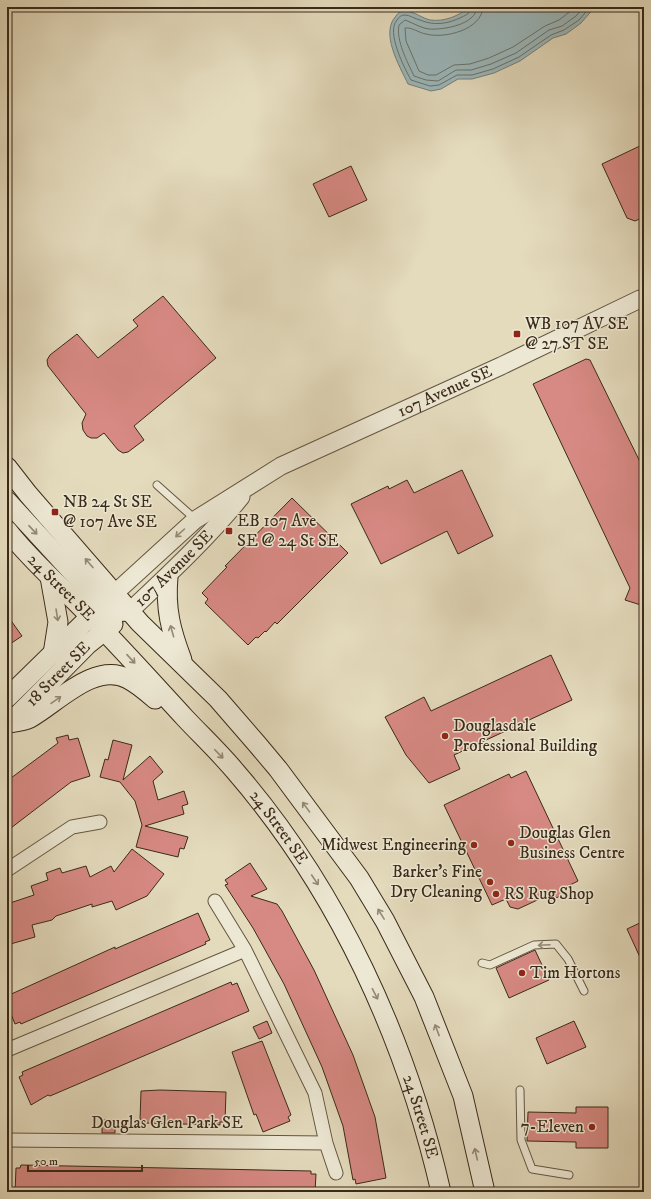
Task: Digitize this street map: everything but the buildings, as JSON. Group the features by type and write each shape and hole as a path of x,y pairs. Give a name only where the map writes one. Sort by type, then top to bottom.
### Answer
{"main road":[{"name":"24 Street SE","path":"7,467 28,494 103,605 104,631 234,769 265,806 327,898 379,1000 412,1090 441,1192"},
{"path":"7,501 103,605"},
{"name":"24 Street SE","path":"7,530 50,577 103,605 130,611 218,699 278,769 358,878 385,921 424,997 463,1096 485,1192"},
{"path":"50,577 58,622 53,654"},
{"path":"168,577 167,606 171,630 185,667"},
{"name":"18 Street SE","path":"7,698 103,605"},
{"name":"18 Street SE","path":"8,724 88,644 130,611"},
{"path":"8,724 28,719 78,684 102,675 114,675 127,678 195,728"},
{"path":"428,1192 434,1165"}],"street":[{"name":"107 Avenue SE","path":"103,605 195,520 281,466 643,302"},
{"name":"107 Avenue SE","path":"130,611 168,577 219,524 247,488"},
{"path":"7,870 72,826 100,822"},
{"path":"215,901 246,950 315,1093 326,1143 336,1173"},
{"path":"7,1050 246,950"},
{"name":"Douglas Glen Park SE","path":"7,1140 326,1143"}],"lane":[{"path":"156,486 195,520"},
{"path":"482,963 490,965 534,945 556,944 568,959 584,991"},
{"path":"520,1090 521,1140 532,1169 569,1175"}],"water":[{"path":"470,7 595,7 581,23 566,34 553,38 520,61 494,73 472,79 458,79 441,89 431,91 408,84 396,59 390,40 392,23 397,15 400,12 406,11 430,20 441,20 456,16"}],"place":[{"name":"WB 107 AV SE @ 27 ST SE","path":"517,334"},
{"name":"NB 24 St SE @ 107 Ave SE","path":"55,512"},
{"name":"EB 107 Ave SE @ 24 St SE","path":"229,531"},
{"name":"Douglasdale Professional Building","path":"445,736"},
{"name":"Douglas Glen Business Centre","path":"511,843"},
{"name":"Midwest Engineering","path":"474,845"},
{"name":"Barker's Fine Dry Cleaning","path":"490,882"},
{"name":"RS Rug Shop","path":"496,894"},
{"name":"Tim Hortons","path":"522,973"},
{"name":"7-Eleven","path":"592,1127"}]}
